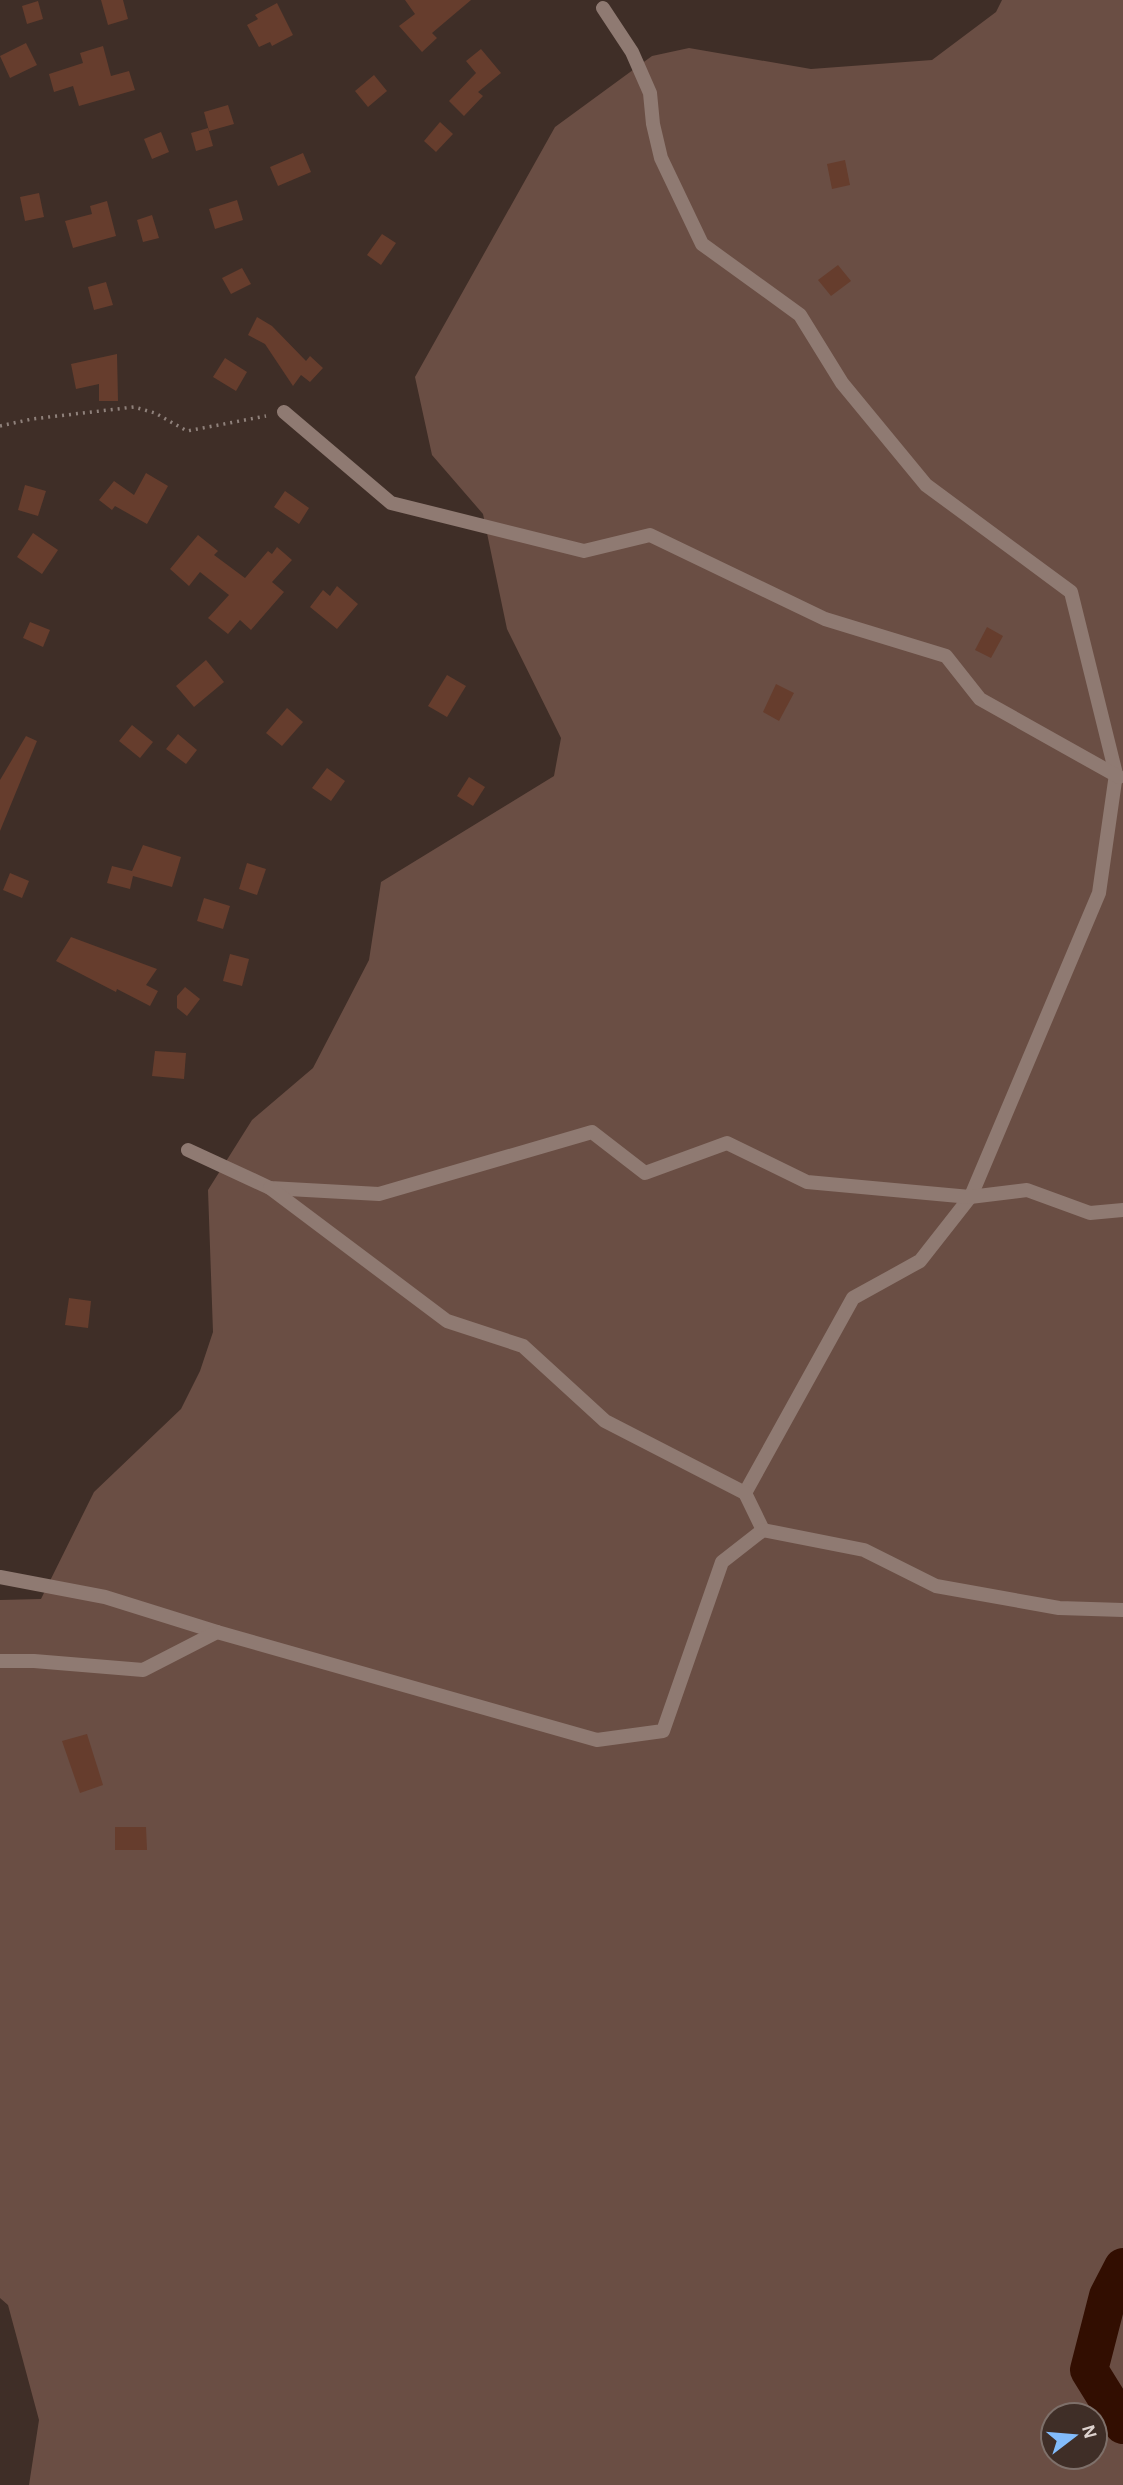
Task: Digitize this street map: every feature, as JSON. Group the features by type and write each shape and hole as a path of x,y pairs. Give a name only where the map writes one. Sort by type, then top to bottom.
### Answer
{"street":[{"path":"603,8 632,52 650,93 653,124 661,158 702,244 800,315 842,383 926,485 1071,592 1120,777 1099,893 970,1197 920,1261 853,1298 745,1493"},
{"path":"284,412 391,503 584,551 650,535 825,619 946,656 980,699 1120,777"},
{"path":"270,1188 379,1194 592,1132 645,1173 727,1143 807,1182 970,1197 1027,1190 1090,1213 1123,1210"},
{"path":"188,1150 270,1188 447,1321 523,1346 605,1421 745,1493 763,1530"},
{"path":"0,1577 105,1597 217,1632 597,1740 663,1731 722,1562 763,1530 864,1550 936,1586 1059,1608 1123,1610"},
{"path":"0,1661 34,1661 143,1670 217,1632"}],"path":[{"path":"0,426 32,419 134,407 155,413 187,430 284,412"}],"shaded area":[{"path":"1002,0 1123,0 1123,2485 29,2485 39,2420 8,2305 0,2298 0,1600 41,1599 94,1492 181,1409 200,1371 213,1332 208,1190 252,1120 313,1068 369,960 381,882 554,776 561,738 507,629 483,514 432,455 415,377 555,127 652,56 689,48 811,69 932,60 996,12"}],"building":[{"path":"101,0 123,0 128,19 108,25"},
{"path":"405,0 471,0 432,33 437,38 422,52 399,26 415,14"},
{"path":"38,1 43,19 27,24 22,6"},
{"path":"277,3 293,35 272,46 270,42 259,47 247,25 258,19 255,15"},
{"path":"26,43 37,65 10,78 0,56"},
{"path":"103,46 111,76 129,71 135,90 79,106 73,86 54,92 49,74 83,63 80,53"},
{"path":"481,49 501,73 478,92 483,96 464,116 449,101 476,73 466,61"},
{"path":"374,75 387,91 368,107 355,91"},
{"path":"228,105 234,124 209,131 204,112"},
{"path":"440,122 453,134 436,152 424,141"},
{"path":"208,128 213,146 196,151 191,133"},
{"path":"161,132 169,152 152,159 144,139"},
{"path":"303,153 311,172 278,186 270,167"},
{"path":"845,160 850,185 832,189 827,164"},
{"path":"39,193 44,217 25,221 20,197"},
{"path":"237,200 243,220 215,229 209,209"},
{"path":"107,201 116,236 73,248 65,221 92,214 90,206"},
{"path":"152,215 159,238 143,242 137,220"},
{"path":"382,234 396,243 381,265 367,255"},
{"path":"838,265 851,281 831,296 818,280"},
{"path":"242,268 251,284 231,294 222,278"},
{"path":"106,282 113,305 94,310 88,287"},
{"path":"257,317 272,326 306,361 310,356 323,368 310,382 301,375 293,386 265,344 248,335"},
{"path":"117,354 118,401 99,401 99,384 76,389 71,364"},
{"path":"225,358 247,372 236,391 213,377"},
{"path":"146,473 168,486 147,524 115,506 112,510 99,500 114,481 134,495"},
{"path":"25,485 46,491 38,516 18,510"},
{"path":"285,491 309,508 299,524 274,507"},
{"path":"33,533 58,550 42,574 17,557"},
{"path":"198,535 218,551 214,555 245,578 268,551 272,554 277,547 292,560 272,582 284,592 251,630 240,620 228,634 208,618 229,595 200,572 189,586 170,569"},
{"path":"337,586 358,604 337,629 310,607 323,590 330,596"},
{"path":"30,622 50,630 43,647 23,638"},
{"path":"987,627 1003,636 991,658 975,650"},
{"path":"206,660 224,682 194,707 176,686"},
{"path":"447,675 466,686 447,717 428,706"},
{"path":"776,684 794,693 779,721 763,712"},
{"path":"287,708 303,722 282,746 266,733"},
{"path":"132,725 153,742 140,758 119,741"},
{"path":"178,734 197,750 186,764 166,749"},
{"path":"26,736 37,741 0,831 0,780"},
{"path":"327,768 345,781 331,801 312,788"},
{"path":"469,777 485,787 473,806 457,796"},
{"path":"143,845 181,857 172,887 133,876 130,889 107,883 112,866 132,871"},
{"path":"247,863 266,869 257,895 239,889"},
{"path":"10,873 29,881 22,898 3,890"},
{"path":"204,898 230,906 223,929 197,921"},
{"path":"71,937 157,969 146,985 158,991 150,1006 56,961"},
{"path":"230,954 249,959 242,986 223,981"},
{"path":"185,987 200,999 187,1016 177,1008 177,996"},
{"path":"155,1051 186,1053 184,1079 152,1076"},
{"path":"69,1298 91,1301 88,1328 65,1325"},
{"path":"87,1734 103,1785 80,1793 62,1741"},
{"path":"115,1827 146,1827 147,1850 115,1850"}],"waterway":[{"path":"1123,2267 1108,2296 1089,2370 1123,2425"}]}
